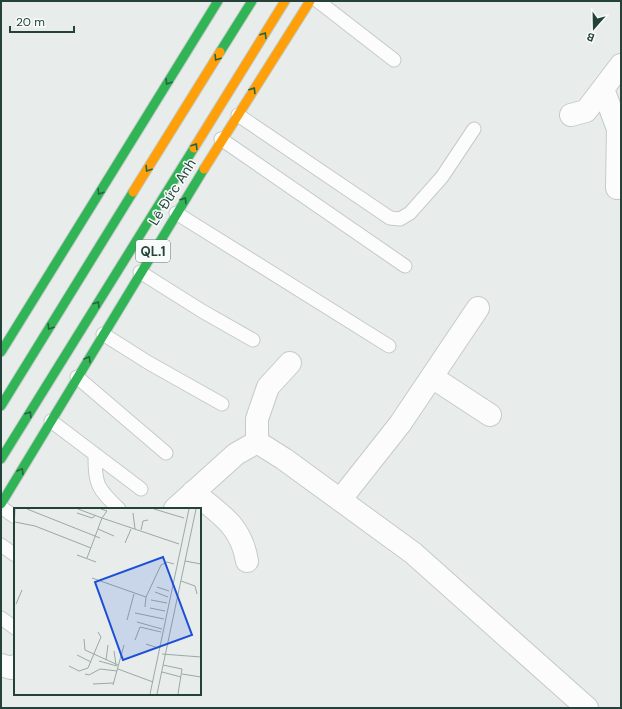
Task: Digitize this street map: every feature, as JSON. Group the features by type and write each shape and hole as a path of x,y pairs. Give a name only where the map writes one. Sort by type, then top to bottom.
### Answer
{"highway":[{"path":"1,352 218,1"},
{"path":"1,406 252,1"},
{"name":"Lê Đức Anh","path":"1,459 285,1"},
{"name":"Lê Đức Anh","path":"1,505 221,139 238,115 310,1"}],"street":[{"path":"571,115 586,111 621,65"},
{"path":"603,89 618,129 617,188"},
{"path":"340,500 400,424 478,308"},
{"path":"257,442 257,419 268,388 290,363"},
{"path":"432,377 490,414"},
{"path":"176,508 236,454 257,442"},
{"path":"257,442 284,459 414,553 587,708"},
{"path":"193,492 234,526 245,545 247,561"},
{"path":"1,665 11,668 14,666"}],"lane":[{"path":"318,1 394,60"},
{"path":"238,115 390,218 400,218 410,213 442,177 474,129"},
{"path":"221,139 405,266"},
{"path":"176,213 388,346"},
{"path":"140,272 202,311 253,340"},
{"path":"103,334 149,363 222,404"},
{"path":"77,377 166,453"},
{"path":"51,421 141,489"},
{"path":"95,454 95,473 101,492 118,508"},
{"path":"1,505 14,516"},
{"path":"1,545 14,554"},
{"path":"1,618 14,627"}],"traffic: fast":[{"path":"1,352 218,1"},
{"path":"220,52 252,1"},
{"path":"1,459 194,148"},
{"path":"1,504 204,169"},
{"path":"1,406 133,192"}],"traffic: slow":[{"path":"194,148 285,1"},
{"path":"204,169 310,1"},
{"path":"133,192 220,52"}]}
